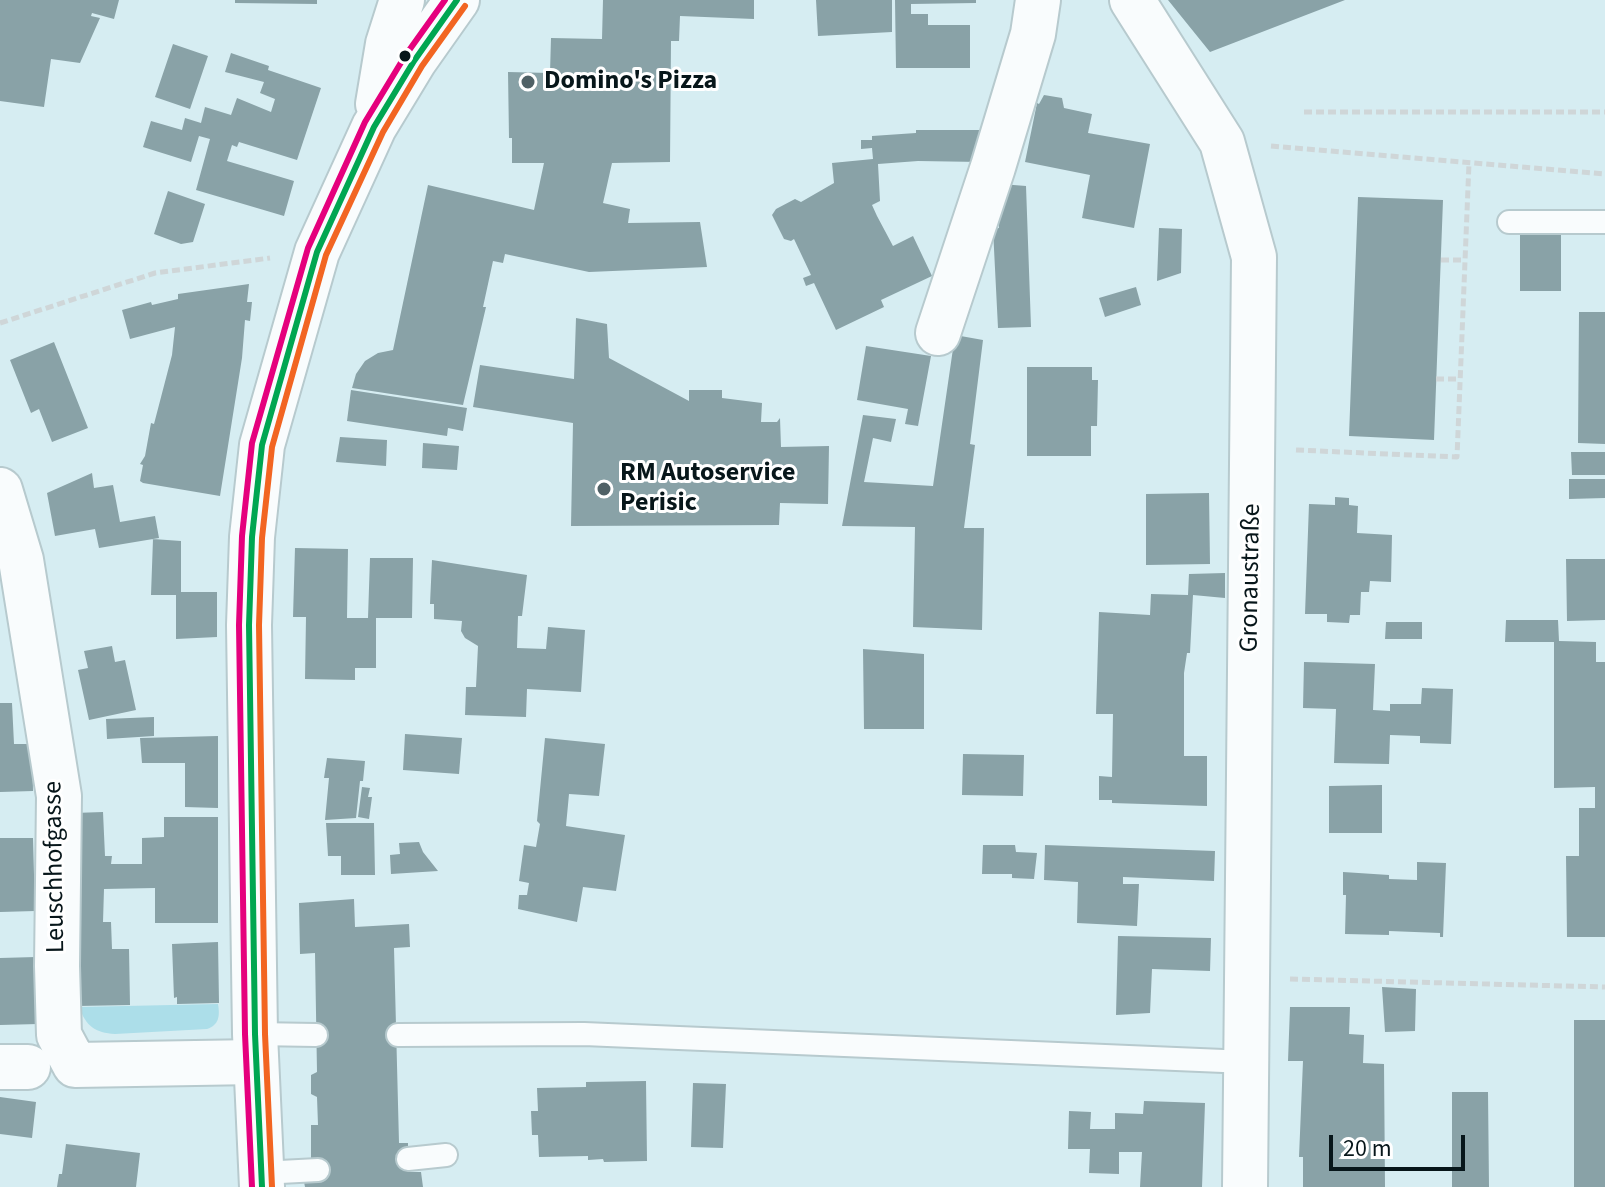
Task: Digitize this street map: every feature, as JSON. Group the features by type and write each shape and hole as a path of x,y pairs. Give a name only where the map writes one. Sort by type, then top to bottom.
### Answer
{"street":[{"path":"374,127 388,44 402,0"},
{"path":"262,1180 255,1048 249,625 252,537 262,445 317,252 374,127 414,61 457,0"},
{"path":"938,333 1033,34 1038,0"},
{"name":"Gronaustraße","path":"1132,0 1222,142 1254,257 1245,1187"},
{"name":"Leuschhofgasse","path":"0,490 21,560 59,796 59,1035 75,1065 255,1048"}],"lane":[{"path":"1509,222 1605,222"},
{"path":"398,1035 584,1034 1247,1062"},
{"path":"255,1048 316,1035"},
{"path":"408,1159 446,1155"},
{"path":"262,1180 318,1170"}],"path":[{"path":"1304,112 1605,112"},
{"path":"1222,142 1605,174"},
{"path":"1253,448 1457,457 1469,163"},
{"path":"0,323 155,273 317,252"},
{"path":"1441,260 1465,260"},
{"path":"1436,379 1460,379"},
{"path":"1247,978 1605,987"}],"shaded area":[{"path":"218,1004 218,1020 207,1029 115,1034 92,1027 79,1007"}],"building":[{"path":"0,0 119,0 114,19 92,13 91,16 100,18 80,63 51,59 44,107 0,101"},
{"path":"235,0 317,0 317,4 235,3"},
{"path":"603,0 754,0 754,19 680,16 679,41 671,41 670,162 612,163 603,203 630,209 628,223 700,222 707,267 589,272 505,254 503,263 493,261 483,307 486,307 463,405 352,388 356,374 365,361 378,353 393,350 428,185 534,210 544,163 512,163 508,72 550,73 551,38 602,39"},
{"path":"816,0 892,0 892,32 818,36"},
{"path":"895,0 976,0 976,3 911,4 911,14 928,14 928,25 970,25 970,68 896,68"},
{"path":"1168,0 1345,0 1210,52"},
{"path":"173,44 208,56 190,109 155,97"},
{"path":"231,53 269,66 268,70 321,88 297,160 239,142 237,147 232,145 227,161 294,181 284,216 196,190 210,139 199,136 191,162 143,147 151,121 182,130 185,118 201,123 205,107 231,115 237,98 271,112 275,99 260,93 264,82 225,72"},
{"path":"1044,95 1062,98 1064,108 1092,114 1088,133 1150,144 1134,228 1082,218 1090,175 1025,162 1037,103"},
{"path":"916,130 982,130 981,162 878,164 880,201 872,205 877,216 893,246 913,236 932,276 881,300 884,307 836,330 814,283 806,286 803,278 811,275 794,239 784,239 772,215 776,209 795,199 801,202 834,183 832,163 873,159 872,148 861,149 861,140 872,140 872,136 916,133"},
{"path":"1001,184 1026,186 1031,327 998,328 993,229 999,228"},
{"path":"168,191 205,204 193,242 181,244 154,234"},
{"path":"1358,197 1443,200 1434,440 1349,436"},
{"path":"1159,228 1182,229 1181,273 1157,281"},
{"path":"1520,233 1561,233 1561,291 1520,291"},
{"path":"249,284 247,302 252,302 250,321 245,320 220,496 143,483 140,481 143,465 140,464 145,456 151,423 154,424 172,355 175,327 130,339 122,310 178,299 178,294"},
{"path":"1136,287 1141,305 1105,317 1099,298"},
{"path":"1579,312 1605,312 1605,444 1578,443"},
{"path":"576,318 607,324 609,358 689,401 689,390 722,390 722,398 762,403 761,422 777,422 780,418 781,447 829,446 828,504 780,503 779,525 571,526 573,423 473,407 480,365 574,379"},
{"path":"955,335 983,340 970,444 975,445 964,528 984,528 982,630 913,627 915,527 842,526 863,415 896,419 891,442 873,438 864,482 933,486"},
{"path":"54,342 88,428 52,442 39,409 31,413 10,360"},
{"path":"866,346 931,356 918,426 905,424 908,409 857,400"},
{"path":"1027,367 1092,367 1092,380 1098,380 1097,426 1091,426 1091,456 1027,456"},
{"path":"351,390 467,408 463,431 448,428 447,436 347,421"},
{"path":"340,437 387,440 386,466 336,462"},
{"path":"423,443 459,446 457,470 422,468"},
{"path":"1571,452 1605,452 1605,475 1572,475"},
{"path":"92,473 94,488 113,485 120,522 155,516 159,538 99,548 95,529 55,536 47,493"},
{"path":"1569,479 1605,479 1605,498 1569,499"},
{"path":"1209,493 1210,564 1146,565 1146,494"},
{"path":"1335,497 1349,498 1349,505 1358,506 1357,533 1392,535 1391,582 1370,581 1369,592 1361,592 1360,615 1350,615 1349,623 1327,622 1327,614 1305,614 1309,504 1335,505"},
{"path":"153,539 181,541 181,592 217,592 217,637 176,639 176,595 151,595"},
{"path":"295,548 348,549 347,618 368,618 370,558 413,558 412,618 376,618 376,668 355,668 355,680 305,679 306,617 293,617"},
{"path":"1566,559 1605,559 1605,620 1567,621"},
{"path":"432,560 527,575 522,616 518,616 517,648 546,649 548,627 585,630 581,692 527,689 526,717 465,715 466,687 476,687 478,646 465,638 461,631 462,621 434,619 434,604 430,604"},
{"path":"1225,573 1225,598 1193,595 1190,653 1187,653 1184,673 1184,756 1207,756 1207,806 1099,800 1099,776 1112,777 1113,714 1096,714 1099,612 1150,615 1151,594 1188,595 1189,574"},
{"path":"1506,620 1558,620 1559,641 1596,642 1596,662 1605,662 1605,937 1567,937 1566,856 1579,856 1579,808 1595,808 1595,787 1554,788 1554,642 1505,642"},
{"path":"1386,622 1422,622 1422,639 1385,639"},
{"path":"112,646 115,662 125,660 136,710 89,720 78,670 88,668 84,651"},
{"path":"863,649 924,654 924,729 864,729"},
{"path":"1304,662 1375,664 1373,710 1390,711 1390,704 1421,704 1422,688 1453,689 1451,744 1420,743 1420,736 1390,735 1389,764 1334,763 1336,709 1303,708"},
{"path":"0,703 12,703 14,744 32,744 33,791 0,792"},
{"path":"154,717 154,736 107,739 106,719"},
{"path":"405,734 462,738 459,774 403,770"},
{"path":"218,736 218,808 185,807 185,763 142,763 140,738"},
{"path":"545,738 605,744 599,796 569,794 566,826 625,835 616,891 583,887 577,922 518,909 519,895 527,895 529,883 519,881 524,845 536,847 540,824 537,821"},
{"path":"963,754 1024,755 1023,796 962,795"},
{"path":"327,758 365,761 356,818 325,820 329,778 324,778"},
{"path":"1382,785 1382,833 1329,833 1329,786"},
{"path":"362,787 370,788 368,797 372,797 369,819 358,817"},
{"path":"103,812 105,856 112,856 111,864 142,864 142,838 164,837 164,817 218,817 218,923 155,923 155,888 104,889 103,922 111,922 112,949 129,949 130,1005 78,1006 74,813"},
{"path":"326,823 374,823 375,875 341,875 341,856 328,856"},
{"path":"0,838 33,838 35,911 0,912"},
{"path":"419,842 438,871 391,874 390,855 400,854 399,843"},
{"path":"983,845 1015,845 1016,852 1037,853 1034,879 1012,878 1012,874 982,874"},
{"path":"1045,845 1215,851 1214,881 1123,877 1123,884 1139,884 1137,926 1077,923 1078,882 1044,880"},
{"path":"1417,862 1446,863 1443,937 1440,933 1389,931 1389,935 1345,934 1343,872 1417,880"},
{"path":"354,899 355,927 409,924 410,947 394,948 399,1143 408,1143 408,1172 421,1172 423,1187 305,1187 304,1182 318,1180 311,1163 311,1125 318,1125 317,1097 311,1094 311,1075 317,1072 315,953 300,954 299,903"},
{"path":"1118,936 1211,938 1210,971 1152,969 1150,1013 1116,1015"},
{"path":"218,942 219,1003 177,1004 177,997 174,998 172,944"},
{"path":"36,957 38,1024 0,1025 0,958"},
{"path":"1382,987 1416,989 1415,1031 1385,1032"},
{"path":"1290,1007 1350,1007 1349,1034 1364,1035 1363,1063 1384,1064 1385,1187 1303,1187 1303,1157 1299,1157 1303,1061 1288,1061"},
{"path":"1574,1020 1605,1020 1605,1187 1574,1187"},
{"path":"646,1081 647,1161 604,1162 603,1159 588,1160 588,1156 539,1157 538,1135 532,1135 531,1111 538,1111 537,1088 586,1087 586,1082"},
{"path":"693,1083 726,1084 723,1148 691,1147"},
{"path":"1452,1092 1488,1092 1489,1187 1452,1187"},
{"path":"0,1097 36,1102 32,1138 0,1134"},
{"path":"1144,1101 1205,1103 1202,1187 1140,1187 1142,1152 1119,1152 1119,1174 1089,1173 1090,1149 1068,1149 1069,1111 1091,1112 1090,1129 1115,1129 1115,1113 1143,1114"},
{"path":"66,1144 140,1153 136,1187 57,1187"}],"transit line":[{"path":"252,1187 245,1034 239,625 242,536 252,443 308,248 365,122 405,56 445,0"},
{"path":"262,1187 255,1034 249,625 252,537 262,445 317,252 374,127 414,61 457,0"},
{"path":"272,1187 265,1034 259,625 262,538 272,447 326,255 383,132 422,66 465,6"}],"place":[{"name":"Domino's Pizza","path":"528,82"},
{"name":"RM Autoservice Perisic","path":"604,489"}]}
